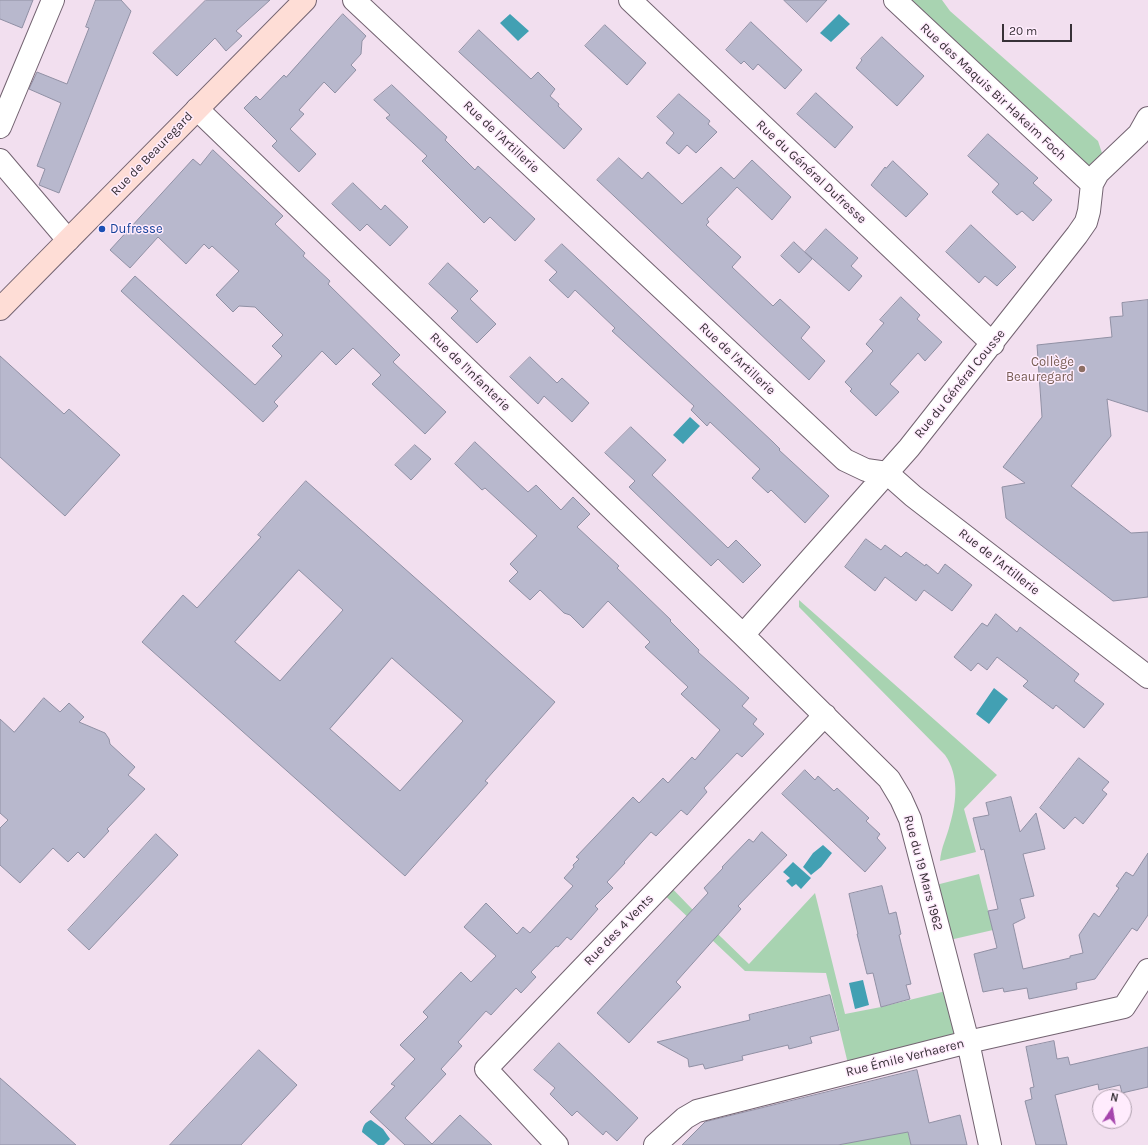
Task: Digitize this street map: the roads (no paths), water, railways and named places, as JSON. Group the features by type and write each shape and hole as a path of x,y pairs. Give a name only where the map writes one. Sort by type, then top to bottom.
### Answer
{"street":[{"path":"0,127 53,0"},
{"name":"Rue de Beauregard","path":"0,309 305,0"},
{"name":"Rue de l'Artillerie","path":"354,0 845,460 866,470 887,473 913,496 1148,677"},
{"name":"Rue du Général Dufresse","path":"630,0 993,344"},
{"name":"Rue des Maquis Bir Hakeim Foch","path":"895,0 1092,184"},
{"name":"Rue de l'Infanterie","path":"196,109 743,635"},
{"path":"1092,184 1098,173 1139,134 1148,118"},
{"path":"0,160 68,240"},
{"name":"Rue du Général Cousse","path":"743,635 910,448 993,344 1086,222 1091,201 1092,184"},
{"name":"Rue du 19 Mars 1962","path":"743,635 889,779 901,799 910,819 968,1042 990,1145"},
{"name":"Rue des 4 Vents","path":"557,1145 486,1069 825,715"},
{"name":"Rue Émile Verhaeren","path":"655,1145 685,1118 697,1111 968,1042 1124,1007 1148,970"}],"water":[{"path":"510,14 529,31 518,41 500,23"},
{"path":"839,14 850,24 831,42 820,33"},
{"path":"690,417 700,426 683,444 673,435"},
{"path":"994,688 1008,699 989,724 976,714"},
{"path":"823,845 832,853 821,867 811,875 803,867 813,853"},
{"path":"793,862 811,878 801,889 796,884 792,887 786,881 790,878 783,872"},
{"path":"863,980 869,1005 855,1009 849,983"},
{"path":"371,1120 383,1129 390,1139 384,1145 378,1145 362,1132 365,1124"}],"place":[{"name":"Dufresse","path":"102,229"},
{"name":"Collège Beauregard","path":"1082,369"}]}
